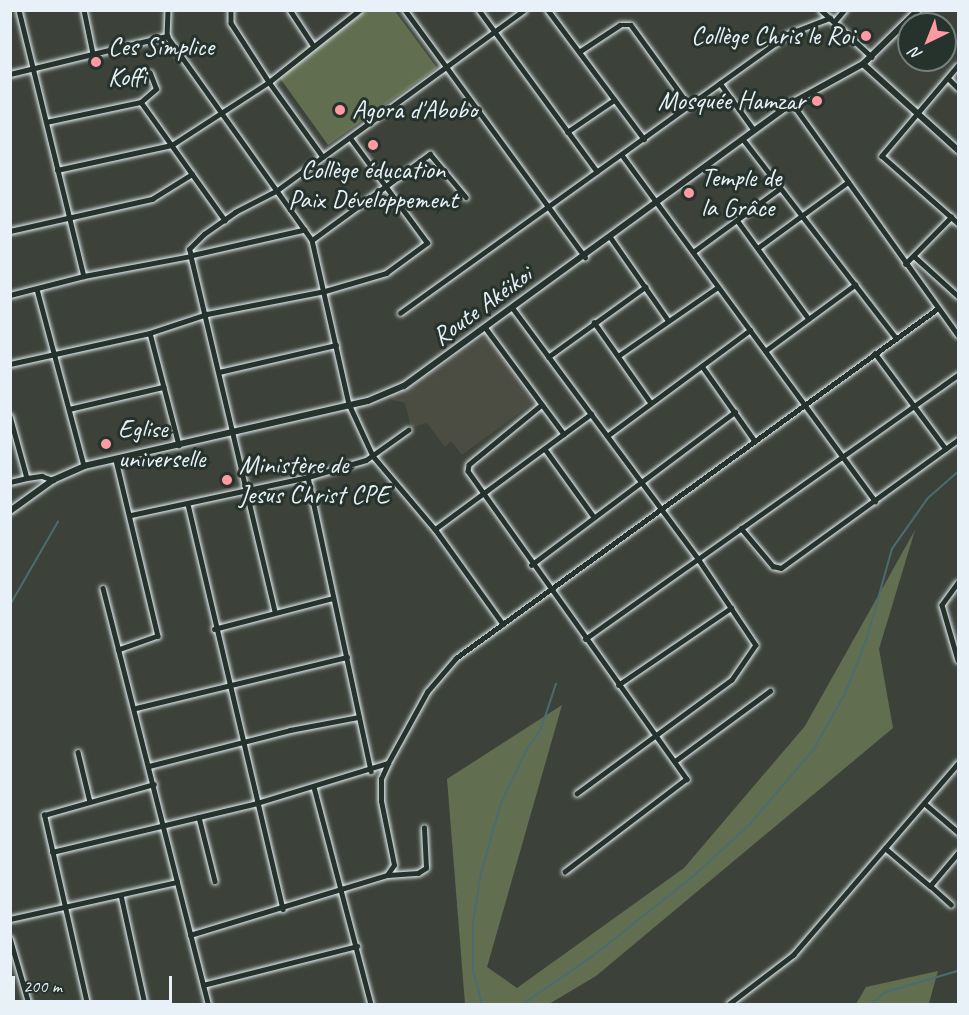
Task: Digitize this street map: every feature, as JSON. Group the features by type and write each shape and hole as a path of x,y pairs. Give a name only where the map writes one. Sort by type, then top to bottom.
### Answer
{"street":[{"path":"19,10 84,276"},
{"path":"84,10 93,54"},
{"path":"168,10 167,36 312,240 349,404 373,456 435,529 503,624"},
{"path":"231,10 231,22 268,82 323,157"},
{"path":"290,10 313,45"},
{"path":"57,170 172,145 268,82 360,10"},
{"path":"405,10 585,257"},
{"path":"479,10 597,171"},
{"path":"275,612 244,490 207,314 191,256 191,244 225,220 276,191 524,10"},
{"path":"548,10 644,140"},
{"path":"821,10 872,57"},
{"path":"400,313 597,171 644,140 788,34 832,20 844,10"},
{"name":"Route Akéikoi","path":"10,511 52,480 84,466 349,404 404,386 585,257 792,103 863,64 918,10"},
{"path":"579,52 620,25 631,25 689,105"},
{"path":"10,74 167,36"},
{"path":"863,64 958,150"},
{"path":"958,66 882,156 958,223"},
{"path":"46,122 141,102 156,89 150,73"},
{"path":"948,78 958,88"},
{"path":"720,83 754,130"},
{"path":"567,132 614,100"},
{"path":"141,102 225,220"},
{"path":"792,103 937,309 958,335"},
{"path":"10,364 150,333 207,314 325,291 386,273 427,243 350,138"},
{"path":"743,139 779,189 803,215 896,338"},
{"path":"312,240 385,183 432,154 466,197"},
{"path":"621,155 875,501"},
{"path":"11,231 152,199 192,174"},
{"path":"759,246 848,182"},
{"path":"693,252 779,189"},
{"path":"905,264 915,257 951,217"},
{"path":"737,220 759,246 809,319"},
{"path":"10,295 84,276 191,256 305,230"},
{"path":"611,238 668,320"},
{"path":"915,257 958,297"},
{"path":"765,351 855,285"},
{"path":"548,357 645,286"},
{"path":"618,356 718,287"},
{"path":"37,289 84,466"},
{"path":"512,307 699,560 756,645 753,654 732,680 654,735 577,794"},
{"path":"387,875 394,864 381,790 388,763 436,678 456,657 551,592 937,309"},
{"path":"594,322 651,403"},
{"path":"485,327 564,434"},
{"path":"607,436 750,330"},
{"path":"150,333 179,445"},
{"path":"219,372 336,345"},
{"path":"875,354 946,449"},
{"path":"702,366 755,441"},
{"path":"585,639 699,560 913,404 958,375"},
{"path":"69,409 163,387"},
{"path":"542,405 469,465 468,471 531,565 654,735 686,774 684,783 565,872"},
{"path":"531,565 735,412"},
{"path":"435,529 591,414"},
{"path":"10,416 27,478"},
{"path":"131,514 188,504 308,477 373,456 408,430"},
{"path":"741,528 773,566 781,568 958,440"},
{"path":"545,449 594,517"},
{"path":"116,460 131,514 158,636 118,650"},
{"path":"10,482 42,476 52,480"},
{"path":"308,477 371,771"},
{"path":"188,504 214,628 283,909"},
{"path":"958,584 942,605 958,659"},
{"path":"103,588 118,650 136,708 208,1005"},
{"path":"214,628 333,598"},
{"path":"618,685 731,608"},
{"path":"136,708 347,657"},
{"path":"675,761 770,691"},
{"path":"149,766 242,741 359,717"},
{"path":"78,752 90,802"},
{"path":"52,852 257,803 371,771 388,763"},
{"path":"729,1005 793,955 958,763"},
{"path":"87,1005 44,815 154,784"},
{"path":"314,787 339,891 357,946 371,1005"},
{"path":"924,803 958,832"},
{"path":"199,817 215,881"},
{"path":"190,934 283,909 387,875 418,873 426,868 424,828"},
{"path":"885,848 951,904"},
{"path":"930,886 958,853"},
{"path":"10,919 64,909 177,882"},
{"path":"121,895 145,1005"},
{"path":"10,938 29,1005"},
{"path":"203,985 357,946"}],"shaded area":[{"path":"487,335 533,403 462,455 451,441 445,447 427,423 411,428 405,403 393,400 390,393 403,391"}],"green space":[{"name":"Agora d'Abobo","path":"367,10 395,11 437,68 328,145 277,74"},
{"path":"915,530 879,649 893,728 596,976 549,1004 465,1004 447,779 562,705 487,967 517,988 684,868 805,726"},
{"path":"938,971 929,1003 856,1004 866,987"}],"waterway":[{"path":"523,1004 593,956 696,874 751,823 814,749 845,694 867,638 892,549 928,498 958,472"},
{"path":"10,605 58,522"},
{"path":"482,1004 473,971 473,922 481,873 501,803 526,751 541,729 556,684"},
{"path":"871,1004 886,992 958,971"}],"place":[{"name":"Collège Chris le Roi","path":"866,36"},
{"name":"Ces Simplice Koffi","path":"96,62"},
{"name":"Mosquée Hamzar","path":"817,101"},
{"name":"Agora d'Abobo","path":"340,110"},
{"name":"Collège éducation Paix Développement","path":"373,145"},
{"name":"Temple de la Grâce","path":"689,193"},
{"name":"Eglise universelle","path":"106,444"},
{"name":"Ministère de Jesus Christ CPE","path":"227,480"}]}
